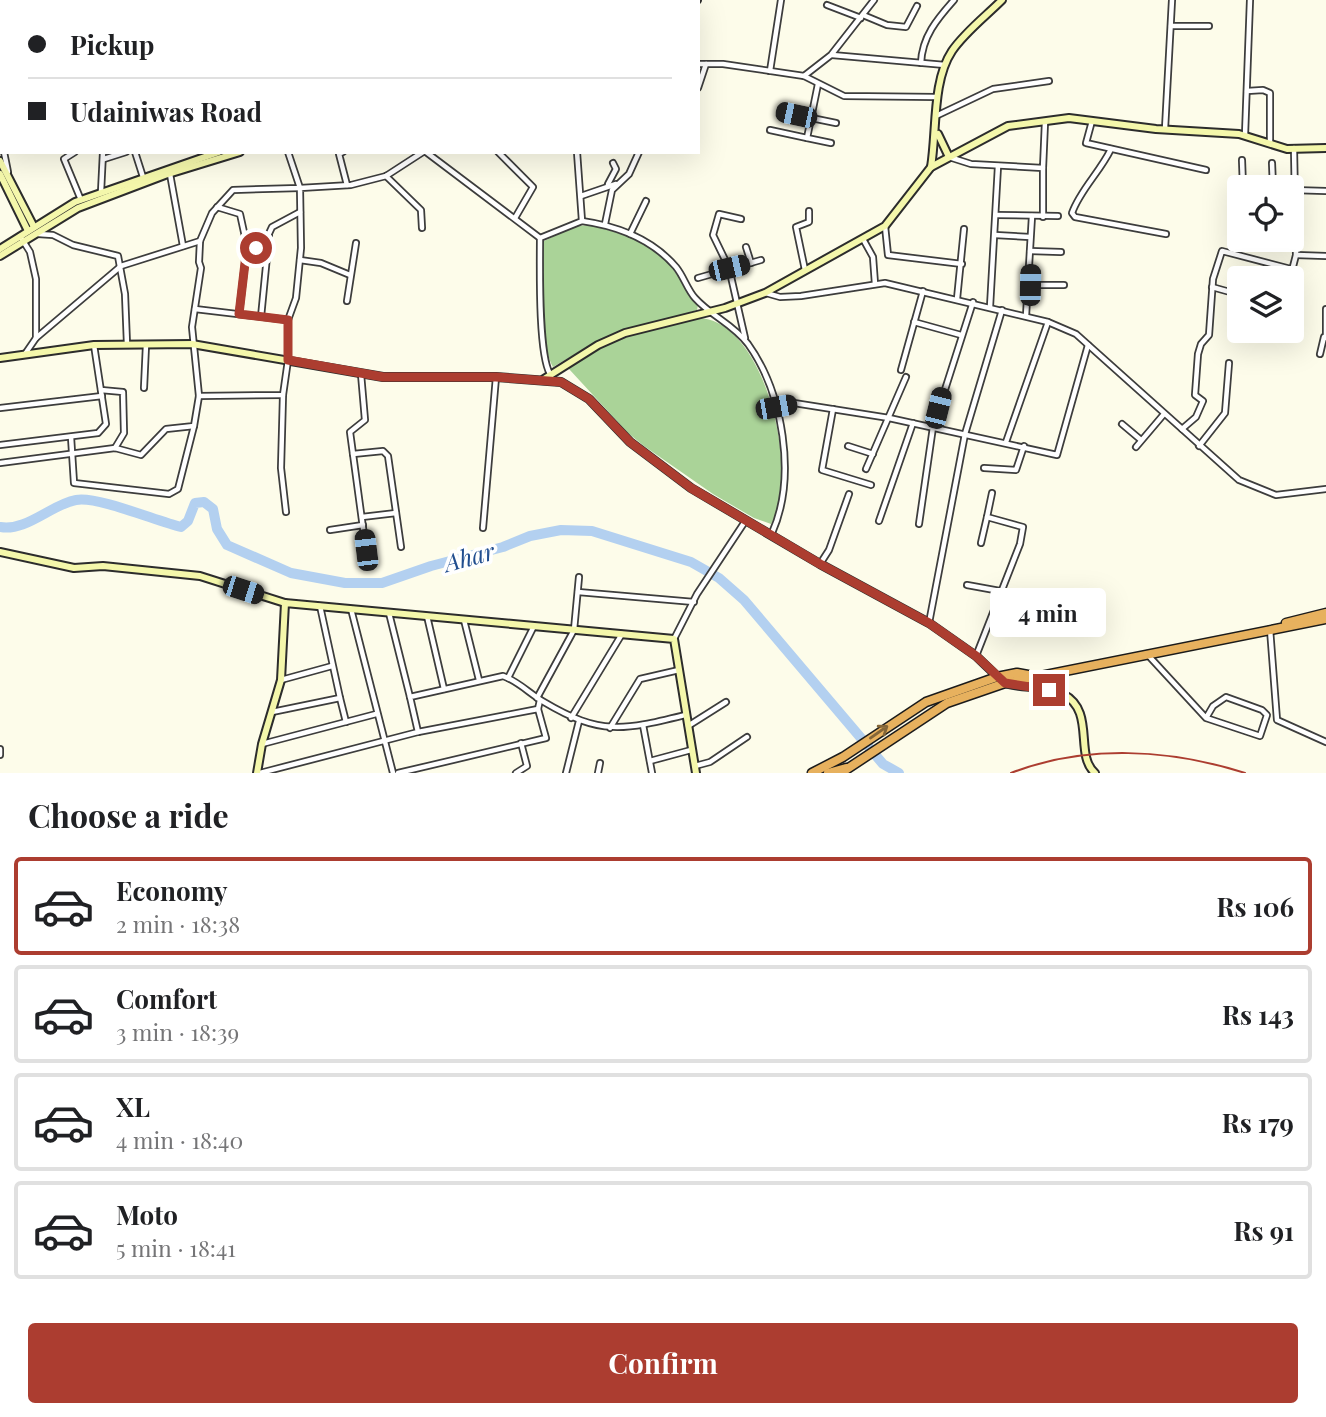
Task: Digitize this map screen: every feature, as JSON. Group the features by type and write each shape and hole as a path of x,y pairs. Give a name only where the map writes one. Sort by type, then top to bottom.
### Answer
{"highway":[{"path":"834,772 852,770 862,760 947,703 1017,673 1032,676 1146,654 1270,628 1326,613"},
{"path":"1270,628 1326,620"},
{"path":"811,773 843,757 904,714 946,694 1001,680"},
{"path":"834,772 843,757"}],"street":[{"path":"770,71 781,0"},
{"path":"804,76 831,55 874,0"},
{"path":"921,63 922,49 935,21 954,0"},
{"path":"931,167 937,132 936,97 946,65 952,51 1002,0"},
{"path":"1165,130 1172,0"},
{"path":"1245,135 1250,0"},
{"path":"827,5 887,25 906,27 917,6"},
{"path":"1171,26 1209,26"},
{"path":"831,55 946,65"},
{"path":"700,64 804,76 844,96 936,97"},
{"path":"700,82 706,64"},
{"path":"936,116 993,89 1049,81"},
{"path":"807,138 818,83"},
{"path":"1247,90 1270,93 1270,142"},
{"path":"782,112 836,123"},
{"path":"547,377 598,345 625,333 739,304 765,293 885,226 931,167 1008,126 1069,118 1165,130 1245,135 1294,148 1326,148"},
{"path":"1043,216 1045,120"},
{"path":"1092,121 1086,143 1206,170"},
{"path":"770,130 831,143"},
{"path":"937,132 948,157 971,164 1043,168"},
{"path":"1293,175 1294,148"},
{"path":"1111,149 1100,170 1077,200 1072,214 1075,217 1167,234"},
{"path":"72,154 64,159 81,200"},
{"path":"102,192 103,154"},
{"path":"104,159 120,154"},
{"path":"136,154 143,177"},
{"path":"0,256 32,230 81,200 213,154"},
{"path":"32,230 78,208 234,154"},
{"path":"286,512 281,468 283,395 288,360 288,320 296,298 300,260 300,188 289,154"},
{"path":"339,154 347,185"},
{"path":"71,437 74,483 169,494 178,489 199,396 192,344 201,268 200,241 217,207 233,190 347,185 386,176 421,154"},
{"path":"427,154 540,238"},
{"path":"500,154 533,187 515,218"},
{"path":"577,154 582,221"},
{"path":"605,224 612,190 629,174 638,154"},
{"path":"3,156 32,230"},
{"path":"1242,160 1243,175"},
{"path":"608,185 616,169 613,163"},
{"path":"1272,163 1272,175"},
{"path":"990,307 998,166"},
{"path":"0,174 32,230 53,235 73,245 118,256 127,344"},
{"path":"170,174 183,247"},
{"path":"386,176 421,210 422,228"},
{"path":"581,196 620,183"},
{"path":"1304,190 1326,191"},
{"path":"630,233 646,201"},
{"path":"217,207 240,214 247,246 239,314"},
{"path":"805,270 796,227 809,222 809,211"},
{"path":"261,317 269,235 272,228 300,212"},
{"path":"741,219 719,214 713,235 729,268 739,304 740,324 747,342 766,373 776,407 784,484 781,513 772,533"},
{"path":"996,215 1059,216"},
{"path":"1026,316 1030,285 1032,216"},
{"path":"540,238 582,221 605,224 630,233 659,249 708,311 732,327 747,342"},
{"path":"885,226 888,255 962,264"},
{"path":"957,299 964,229"},
{"path":"247,246 256,248 269,235"},
{"path":"995,235 1030,236"},
{"path":"540,238 538,279 547,377"},
{"path":"0,249 22,239"},
{"path":"22,239 34,264 36,338"},
{"path":"863,239 873,257 875,285"},
{"path":"25,354 36,338 121,266 200,241"},
{"path":"347,301 356,243"},
{"path":"746,247 751,263"},
{"path":"1030,251 1060,252"},
{"path":"1182,429 1196,417 1203,401 1195,395 1198,354 1209,335 1212,287 1222,251 1280,266"},
{"path":"1293,266 1295,252"},
{"path":"1296,255 1326,256"},
{"path":"300,260 321,263 350,275"},
{"path":"698,278 761,260"},
{"path":"765,293 780,297 801,296 885,283 1048,322 1076,334 1239,480 1276,495 1326,489"},
{"path":"1030,285 1064,285"},
{"path":"1212,287 1227,291"},
{"path":"901,369 923,291"},
{"path":"919,524 933,427 973,302"},
{"path":"195,309 288,320"},
{"path":"1320,354 1325,337 1326,309"},
{"path":"929,623 965,434 1002,310"},
{"path":"1006,442 1048,322"},
{"path":"914,323 961,335"},
{"path":"144,388 146,344"},
{"path":"0,358 94,345 192,344 383,377 547,377 561,382 579,391 630,442 691,488 772,533 820,564 929,623 976,656 1001,680 1056,692 1076,705 1086,737 1087,763 1095,773"},
{"path":"0,445 97,433 106,424 94,345"},
{"path":"776,407 794,403 889,418 1057,455 1088,345"},
{"path":"1199,446 1224,413 1229,363"},
{"path":"361,373 365,417 350,432 366,550"},
{"path":"483,528 496,377"},
{"path":"866,469 906,377"},
{"path":"0,408 123,392 124,433 115,448"},
{"path":"199,396 283,395"},
{"path":"833,409 821,470 871,485"},
{"path":"1136,447 1164,414"},
{"path":"879,521 913,423"},
{"path":"1122,424 1141,440"},
{"path":"0,463 115,448 141,455 166,429 194,426"},
{"path":"848,446 873,454"},
{"path":"984,468 1016,470 1024,446"},
{"path":"353,454 386,452 401,547"},
{"path":"981,543 992,493"},
{"path":"820,564 829,550 849,494"},
{"path":"362,517 396,513"},
{"path":"976,656 1020,544 1023,527 987,517"},
{"path":"746,520 697,594 674,639 696,770 747,737"},
{"path":"330,530 363,525"},
{"path":"0,552 74,568 103,566 200,576 285,603 674,639"},
{"path":"398,773 546,738 538,709 539,699 574,630 579,577"},
{"path":"967,585 1000,591"},
{"path":"578,592 694,601"},
{"path":"285,603 281,680 262,744 259,773 418,732 538,709"},
{"path":"320,606 346,722"},
{"path":"351,609 393,773"},
{"path":"389,613 418,732"},
{"path":"428,616 444,689"},
{"path":"464,620 479,680"},
{"path":"508,678 534,626"},
{"path":"1270,628 1277,720"},
{"path":"571,718 622,634"},
{"path":"1146,654 1206,718 1259,736 1268,715"},
{"path":"281,680 332,666"},
{"path":"610,729 639,680 679,670"},
{"path":"410,697 503,676 571,718 610,729 643,725 685,715"},
{"path":"272,712 340,698"},
{"path":"1206,718 1213,706 1226,698 1262,710 1277,720 1326,742"},
{"path":"688,726 726,702"},
{"path":"262,744 376,714"},
{"path":"566,773 579,721"},
{"path":"643,725 652,773"},
{"path":"516,773 527,766 521,743"},
{"path":"0,749 0,755"},
{"path":"650,761 691,750"},
{"path":"599,773 600,763"}],"green space":[{"path":"591,225 631,237 652,249 668,262 698,305 697,310 599,340 553,367 543,324 544,241 576,226"},
{"path":"696,318 720,324 741,342 758,369 771,402 779,437 782,471 779,501 771,524 754,518 713,494 644,446 628,433 569,369 578,359 608,342"}],"waterway":[{"name":"Ahar","path":"0,527 29,522 76,500 112,505 181,527 188,521 195,503 204,502 213,509 217,529 227,545 291,573 345,583 382,583 431,566 503,547 530,536 561,530 592,531 691,562 719,578 744,600 883,764 899,773"}],"railway":[{"path":"1011,773 1069,757 1128,753 1187,759 1245,773"}],"route":[{"path":"256,248 247,246 239,314 288,320 288,360 383,377 496,377 561,382 589,399 630,442 691,488 772,533 820,564 929,623 976,656 1005,683 1027,689 1049,690"}]}
